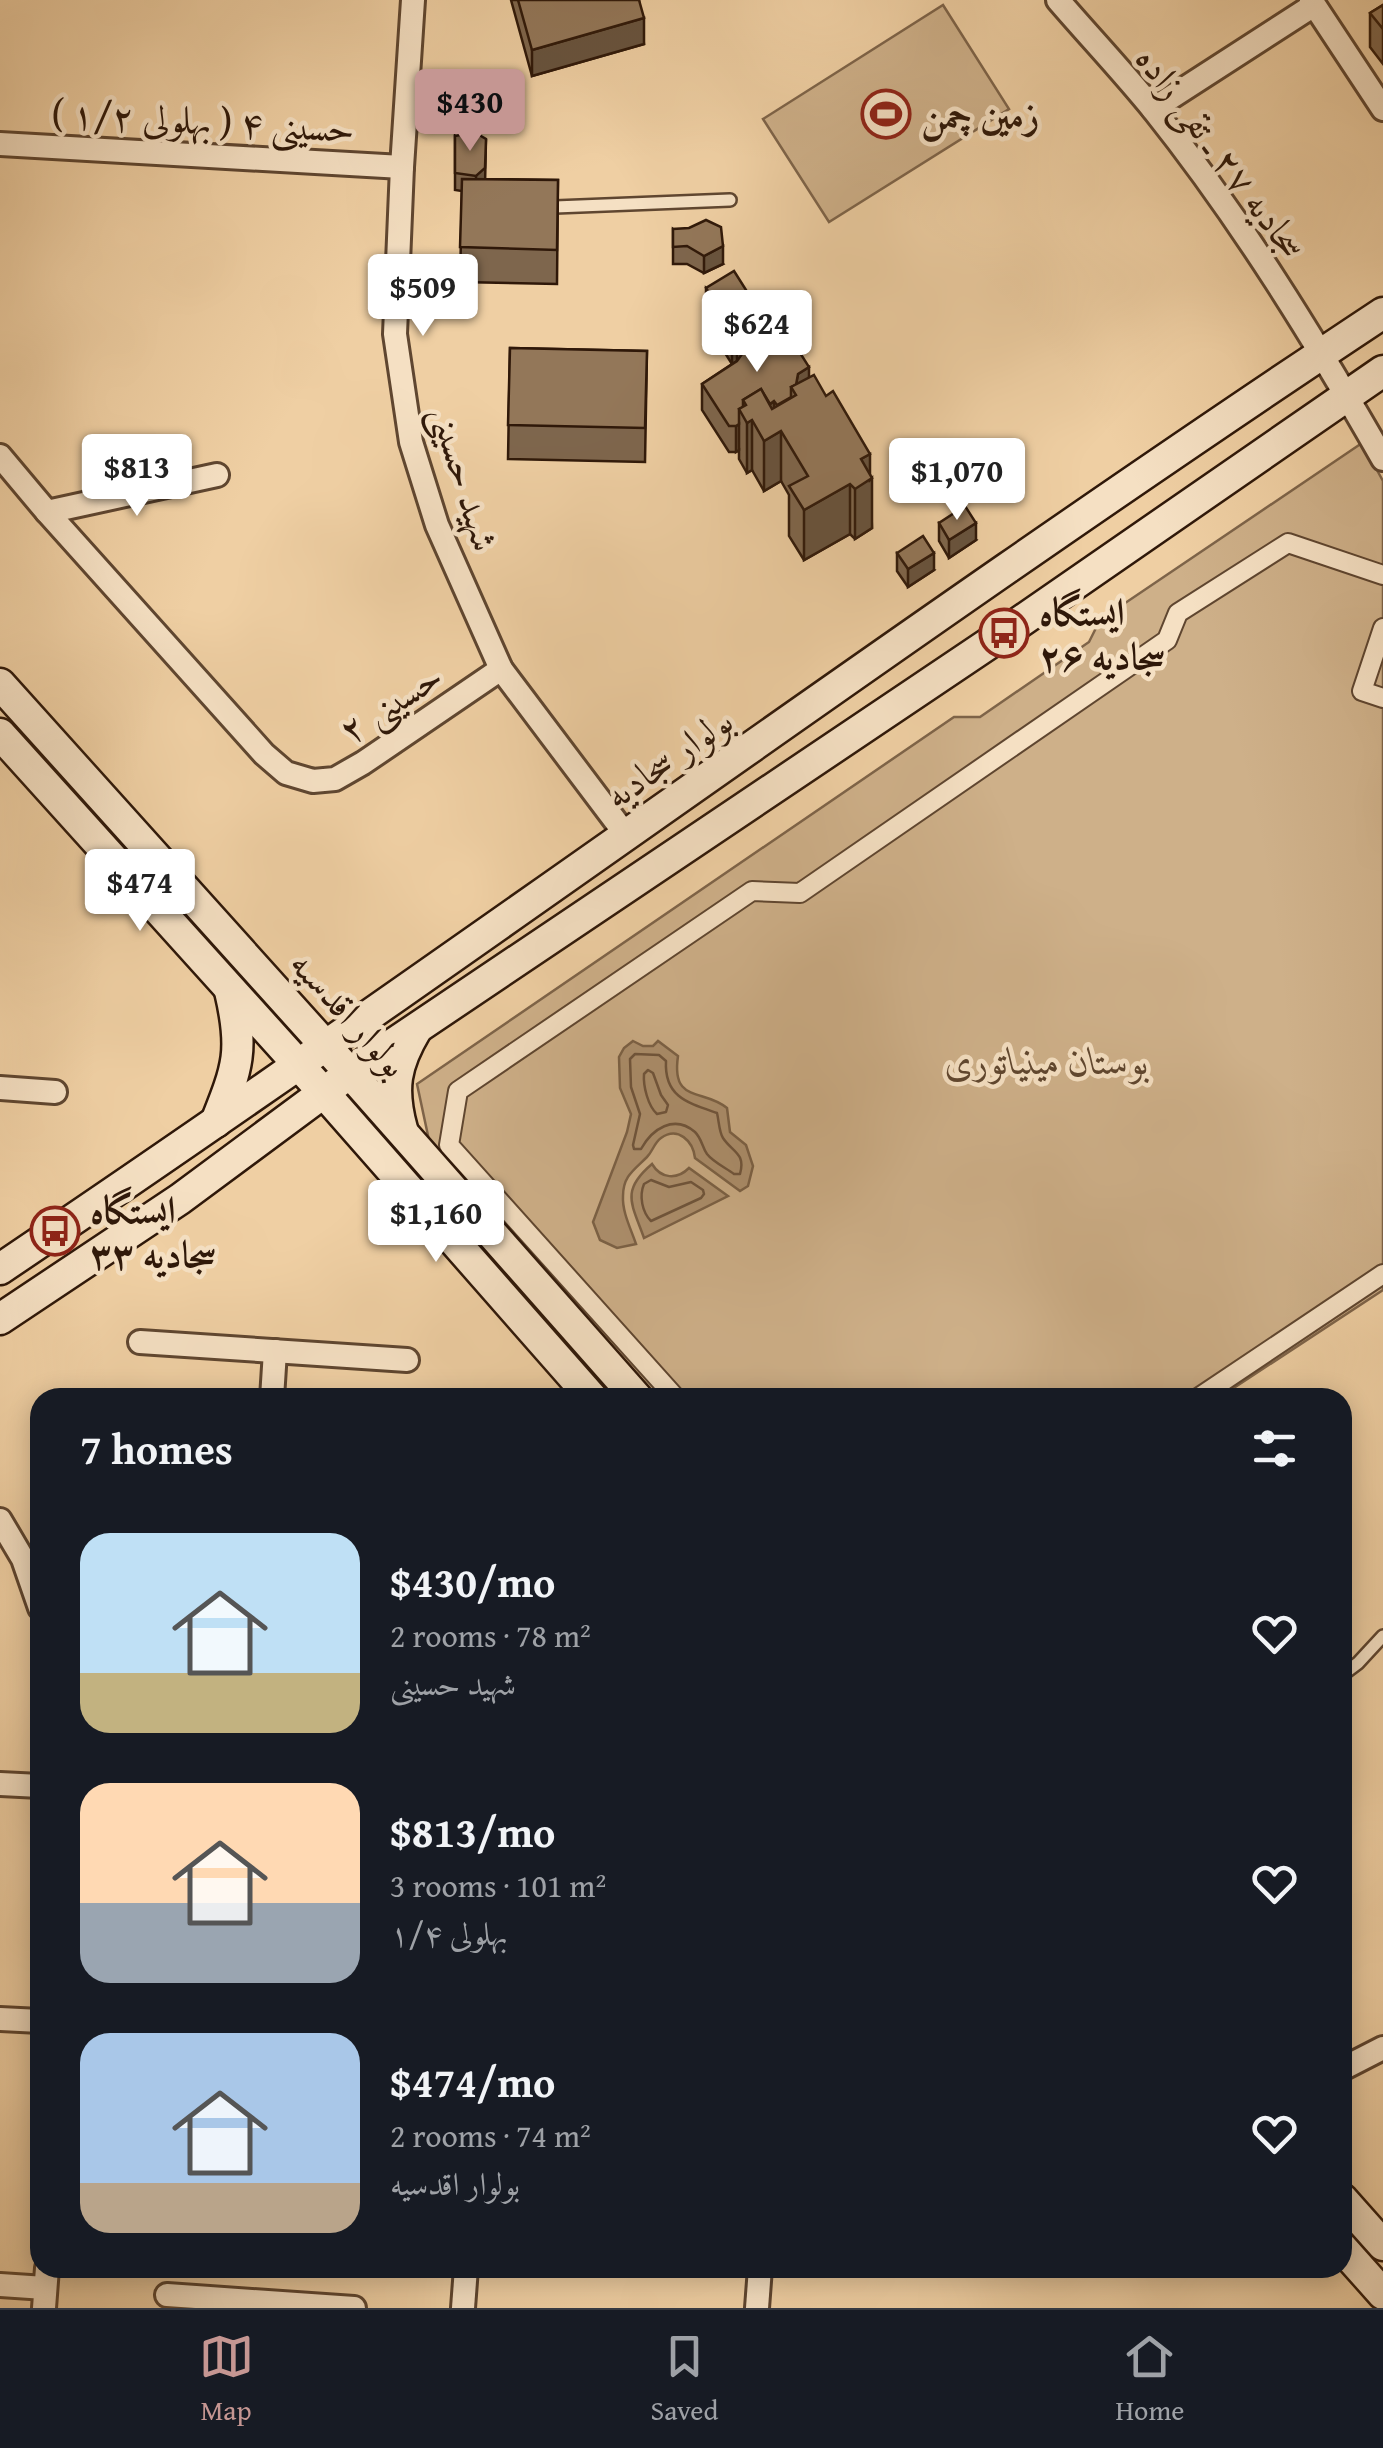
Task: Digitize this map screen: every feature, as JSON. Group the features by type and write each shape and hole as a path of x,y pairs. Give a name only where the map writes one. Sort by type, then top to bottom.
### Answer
{"main road":[{"name":"بولوار سجادیه","path":"0,1268 299,1065 957,602 1383,312"},
{"path":"0,1320 180,1199 350,1073 988,644 1383,371"},
{"name":"بولوار اقدسیه","path":"0,684 326,1045 627,1388"},
{"name":"بولوار اقدسیه","path":"0,734 583,1388"},
{"path":"216,1122 238,1054 237,1018 230,988"},
{"path":"402,1132 396,1083 402,1053 416,1028"},
{"path":"1352,2209 1383,2244"},
{"path":"1352,2259 1383,2294"}],"street":[{"name":"شهید حسینی","path":"413,0 395,334 410,442 437,525 501,670 626,835"},
{"name":"سجادیه ۲۷ ـ تقی زاده","path":"1058,0 1153,109 1240,228 1305,325 1383,459"},
{"path":"1153,109 1312,2 1383,110"},
{"name":"حسینی ۴ ( بهلولی ۱/۲ )","path":"0,144 402,167"},
{"path":"0,456 46,512 218,476"},
{"name":"حسینی ۲","path":"46,512 286,774 313,781 335,778 501,670"},
{"path":"667,1388 449,1145 458,1092 752,891 800,893 1168,640 1178,612 1288,543 1383,575"},
{"path":"1383,628 1362,692 1383,698"},
{"path":"0,1088 54,1092"},
{"path":"1213,1388 1383,1274"},
{"path":"140,1342 407,1360"},
{"path":"273,1388 275,1351"},
{"path":"0,1520 30,1558"},
{"path":"0,1784 30,1786"},
{"path":"0,2019 30,2020"},
{"path":"1352,2064 1383,2048"},
{"path":"463,2308 465,2278"},
{"path":"757,2308 759,2278"},
{"path":"0,2285 45,2288"},
{"path":"167,2296 354,2308"}],"lane":[{"path":"555,207 730,200"},
{"path":"1352,1667 1383,1636"}],"green space":[{"name":"زمین چمن","path":"943,5 1009,109 829,222 763,119"},
{"name":"بوستان مینیاتوری","path":"1362,443 1383,481 1383,1290 1234,1388 640,1388 433,1159 417,1084 954,717 980,717 1089,642 1100,620"}],"water":[{"path":"633,1041 653,1046 658,1041 678,1056 679,1082 691,1092 727,1108 730,1132 746,1145 753,1166 748,1186 740,1191 695,1158 684,1137 673,1134 661,1138 625,1183 624,1208 636,1244 617,1248 600,1240 593,1222 631,1114 620,1088 619,1057"},
{"path":"652,1164 669,1176 689,1168 728,1196 644,1238 633,1207 632,1190"}],"building":[{"path":"518,0 639,0 644,18 532,50"},
{"path":"1383,5 1383,29 1370,13"},
{"path":"474,132 486,139 485,168 476,176 455,173 455,136"},
{"path":"462,179 558,180 557,250 460,247"},
{"path":"706,220 721,227 723,246 704,256 687,246 673,247 673,229 689,228"},
{"path":"734,271 760,312 732,329 706,288"},
{"path":"768,328 778,344 790,337 809,367 798,374 791,397 777,405 774,401 770,404 761,389 743,400 739,424 729,426 702,384 737,361 742,354 737,347"},
{"path":"510,348 647,351 645,428 508,425"},
{"path":"814,375 826,396 833,391 870,454 861,459 872,478 855,489 850,484 804,510 789,486 808,476 781,431 764,441 752,420 747,423 739,409 746,405 743,400 761,389 772,409 796,395 791,387"},
{"path":"965,506 976,523 949,540 939,523"},
{"path":"923,536 934,553 908,569 897,553"}],"place":[{"name":"زمین چمن","path":"886,114"},
{"name":"ایستگاه سجادیه ۲۶","path":"1004,633"},
{"name":"ایستگاه سجادیه ۳۳","path":"55,1231"}]}
